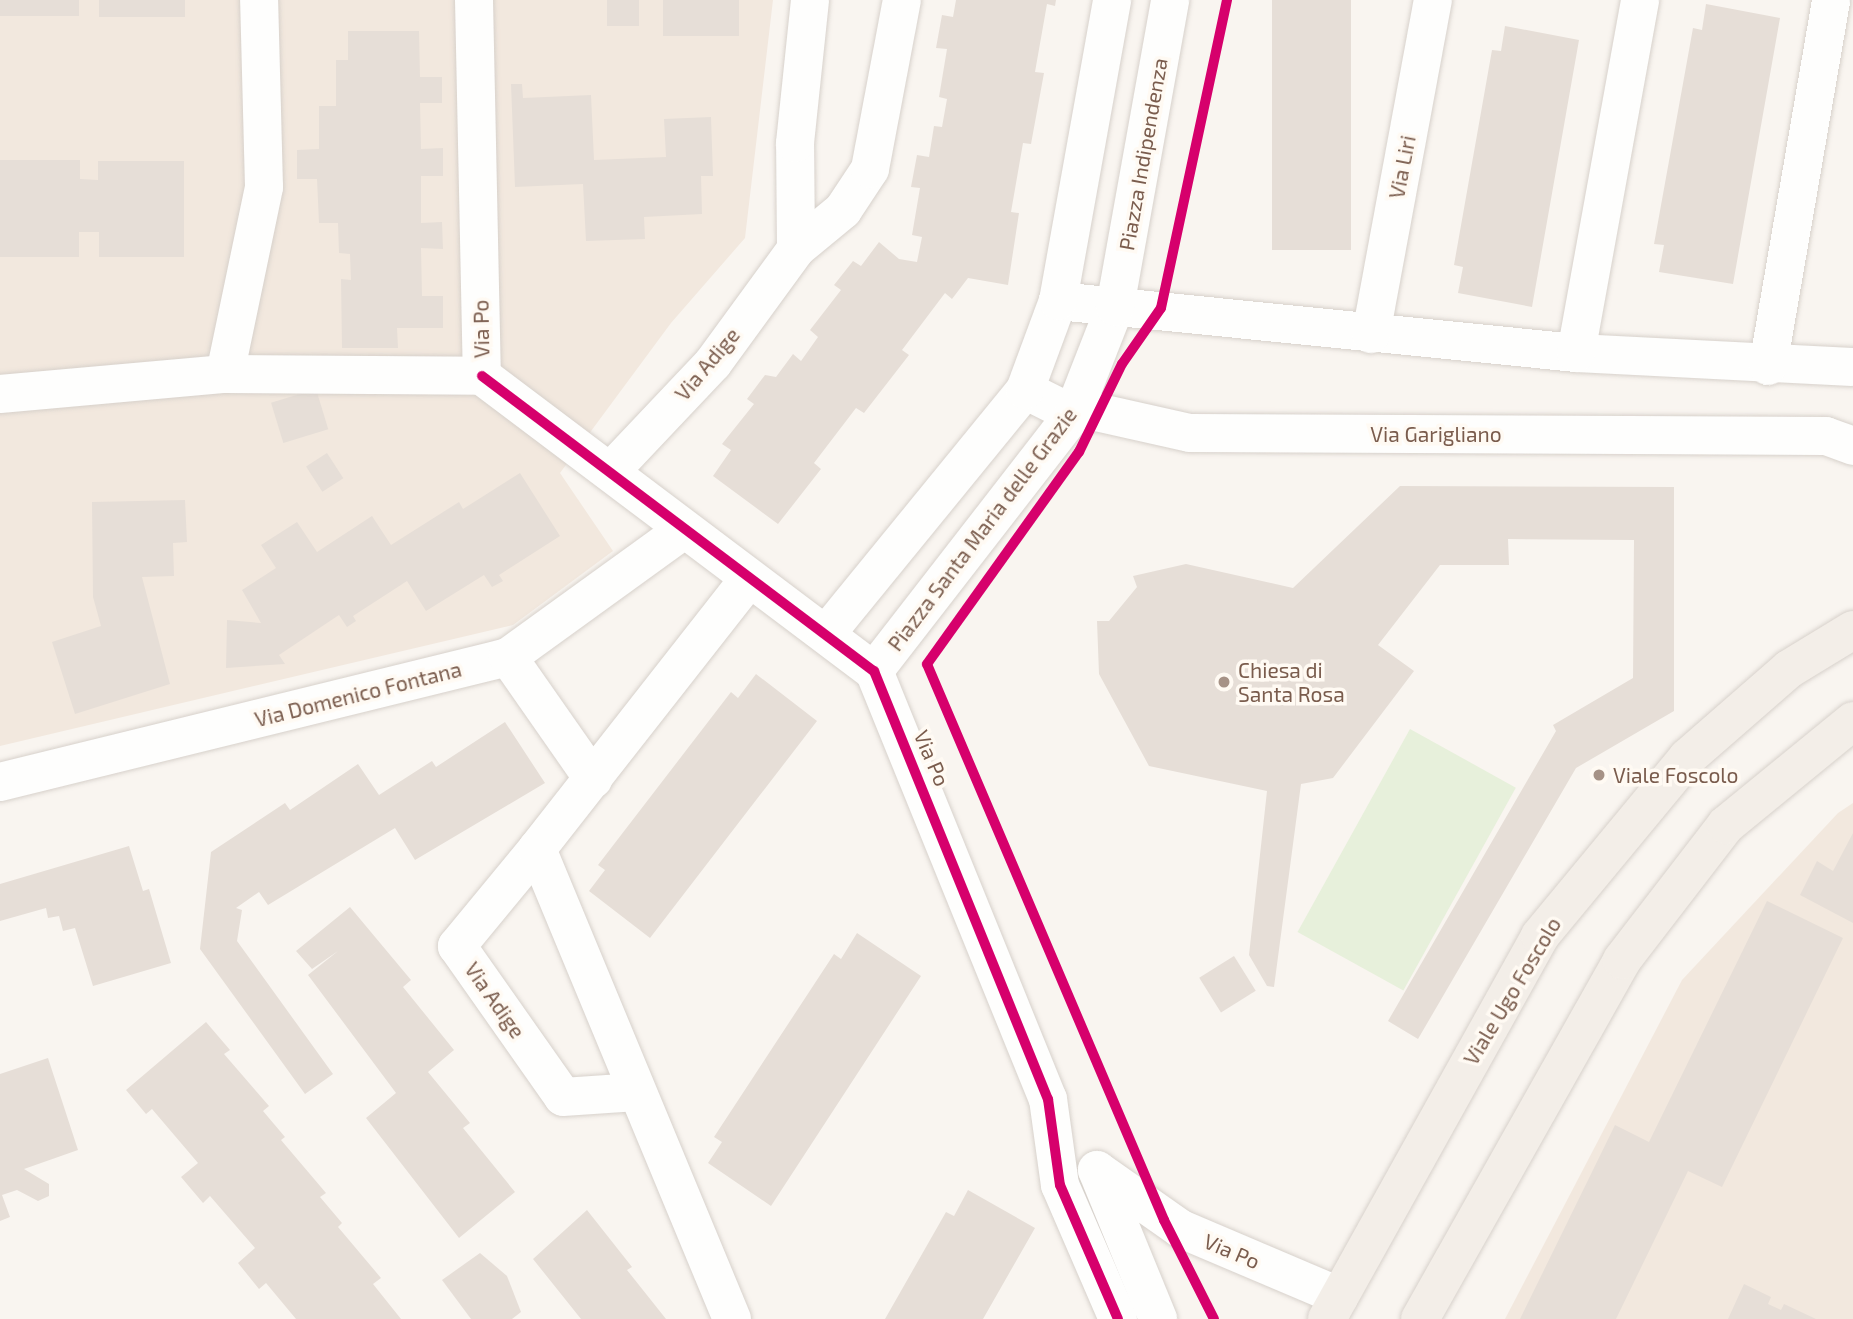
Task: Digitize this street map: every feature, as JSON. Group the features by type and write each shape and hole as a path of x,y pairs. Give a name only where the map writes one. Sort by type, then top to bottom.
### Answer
{"main road":[{"name":"Viale Ugo Foscolo","path":"1333,1308 1540,936 1687,758 1789,669 1853,630"},
{"path":"1420,1319 1622,960 1726,825 1853,721"}],"street":[{"path":"225,374 264,187 259,0"},
{"name":"Via Po","path":"474,0 482,376 610,472 682,531 874,671 1048,1099 1097,1170 1158,1319"},
{"path":"796,249 794,143 810,0"},
{"name":"Via Adige","path":"610,472 713,363 796,249 843,210 870,169 902,0"},
{"path":"826,634 1025,390 1058,300 1112,0"},
{"name":"Piazza Indipendenza","path":"1115,307 1170,0"},
{"name":"Via Liri","path":"1371,334 1433,0"},
{"path":"1576,353 1640,0"},
{"path":"1768,366 1831,0"},
{"path":"1058,300 1576,353 1768,366 1853,367"},
{"name":"Piazza Santa Maria delle Grazie","path":"874,671 1073,414 1115,307"},
{"path":"0,394 225,374 482,376"},
{"name":"Via Garigliano","path":"1025,390 1073,414 1096,412 1190,433 1826,436 1853,446"},
{"name":"Via Domenico Fontana","path":"0,780 509,657 682,531"},
{"name":"Via Adige","path":"637,1091 563,1097 457,946 593,779 749,579"},
{"path":"509,657 593,779"},
{"path":"537,849 732,1319"},
{"name":"Via Po","path":"1048,1099 1060,1185 1104,1309"},
{"name":"Via Po","path":"1097,1170 1172,1225 1333,1308"}],"shaded area":[{"path":"0,0 773,0 745,238 671,323 560,473 613,551 513,625 0,746"},
{"path":"1853,803 1853,1319 1505,1319 1682,980 1838,813"}],"green space":[{"path":"1410,729 1516,788 1403,991 1298,932"}],"building":[{"path":"0,0 79,0 79,16 0,16"},
{"path":"99,0 185,0 185,17 99,17"},
{"path":"607,0 639,0 639,26 607,26"},
{"path":"663,0 739,0 739,36 663,36"},
{"path":"956,0 1056,0 1055,6 1047,4 1035,72 1044,73 1031,144 1023,143 1011,212 1019,213 1008,285 968,278 952,299 945,293 902,350 909,355 864,413 856,408 814,463 821,469 778,524 713,476 731,450 722,444 754,404 747,399 765,375 776,377 793,354 801,361 818,337 810,330 841,290 834,285 853,261 861,266 879,242 899,259 917,262 922,237 912,235 920,188 911,187 917,155 929,157 934,126 942,127 947,99 939,97 947,49 936,48 942,15 953,17"},
{"path":"1272,0 1351,0 1351,250 1272,250"},
{"path":"1706,4 1780,18 1733,284 1659,272 1664,245 1654,244 1693,28 1702,30"},
{"path":"1505,26 1579,40 1532,307 1458,293 1463,267 1454,265 1492,50 1501,51"},
{"path":"348,31 419,31 420,77 442,77 442,103 420,103 421,149 443,148 443,176 421,176 421,223 442,222 443,249 421,248 422,296 443,296 443,328 397,328 398,348 342,348 341,279 351,280 350,254 339,253 338,223 319,223 317,179 297,179 297,150 319,149 319,106 336,106 336,60 348,60"},
{"path":"511,84 522,84 523,98 591,95 594,160 666,157 664,119 711,117 713,176 701,176 702,214 644,217 645,239 586,241 583,184 515,187"},
{"path":"0,160 80,160 80,179 98,180 98,161 184,161 184,257 99,257 99,232 79,232 79,257 0,257"},
{"path":"316,389 328,429 283,443 271,403"},
{"path":"327,453 343,478 322,492 306,467"},
{"path":"520,473 560,536 499,575 503,581 492,587 484,575 426,611 407,581 353,616 356,621 347,627 339,615 279,655 285,664 226,668 227,620 261,623 242,590 276,568 261,545 297,522 317,552 372,516 391,545 459,502 463,509"},
{"path":"1400,486 1674,487 1674,711 1576,768 1418,1039 1388,1021 1556,731 1553,725 1633,678 1634,540 1508,539 1509,565 1440,565 1378,645 1414,671 1333,778 1301,784 1274,987 1267,986 1249,955 1267,791 1149,766 1099,674 1097,621 1109,621 1137,587 1133,576 1186,564 1293,588"},
{"path":"185,500 187,542 173,543 174,576 142,577 170,684 75,714 52,642 101,626 93,597 92,502"},
{"path":"756,674 817,721 650,938 589,891 605,870 598,865 731,692 738,698"},
{"path":"505,722 545,783 415,860 395,828 268,905 259,892 236,908 242,910 237,941 333,1074 305,1094 200,949 211,852 285,803 290,810 358,764 379,795 432,761 436,767"},
{"path":"1853,833 1853,923 1800,895 1817,861 1833,871"},
{"path":"129,846 143,891 149,889 171,963 93,986 75,928 63,931 59,916 48,918 46,908 0,921 0,884"},
{"path":"1767,901 1843,938 1722,1187 1688,1171 1616,1319 1520,1319 1615,1125 1649,1142"},
{"path":"350,907 411,980 403,987 454,1050 428,1072 470,1123 463,1128 515,1192 459,1238 366,1118 396,1093 308,975 338,951 312,969 296,951"},
{"path":"857,933 921,976 771,1206 708,1163 722,1142 714,1137 834,954 841,959"},
{"path":"1234,956 1256,991 1221,1012 1199,978"},
{"path":"206,1022 230,1050 224,1054 269,1106 263,1111 285,1137 281,1140 326,1193 320,1197 342,1223 338,1227 381,1278 373,1284 401,1319 296,1319 266,1283 259,1289 238,1263 255,1248 210,1196 203,1203 181,1177 198,1163 152,1109 146,1114 126,1090"},
{"path":"48,1058 78,1150 24,1169 49,1184 49,1196 38,1201 17,1190 2,1195 10,1217 0,1221 0,1074"},
{"path":"968,1190 1035,1228 983,1319 885,1319 946,1212 954,1216"},
{"path":"587,1210 632,1267 627,1270 666,1319 581,1319 533,1259"},
{"path":"480,1253 507,1276 521,1312 512,1319 471,1319 442,1280"},
{"path":"1744,1284 1771,1297 1768,1304 1781,1310 1784,1304 1816,1319 1728,1319"}],"cycle path":[{"path":"1214,1319 1164,1220 927,664 1079,452 1122,364 1161,308 1227,0"},
{"path":"482,376 874,671 1048,1099 1060,1185 1118,1319"}],"place":[{"name":"Chiesa di Santa Rosa","path":"1224,682"},
{"name":"Viale Foscolo","path":"1599,775"}]}
